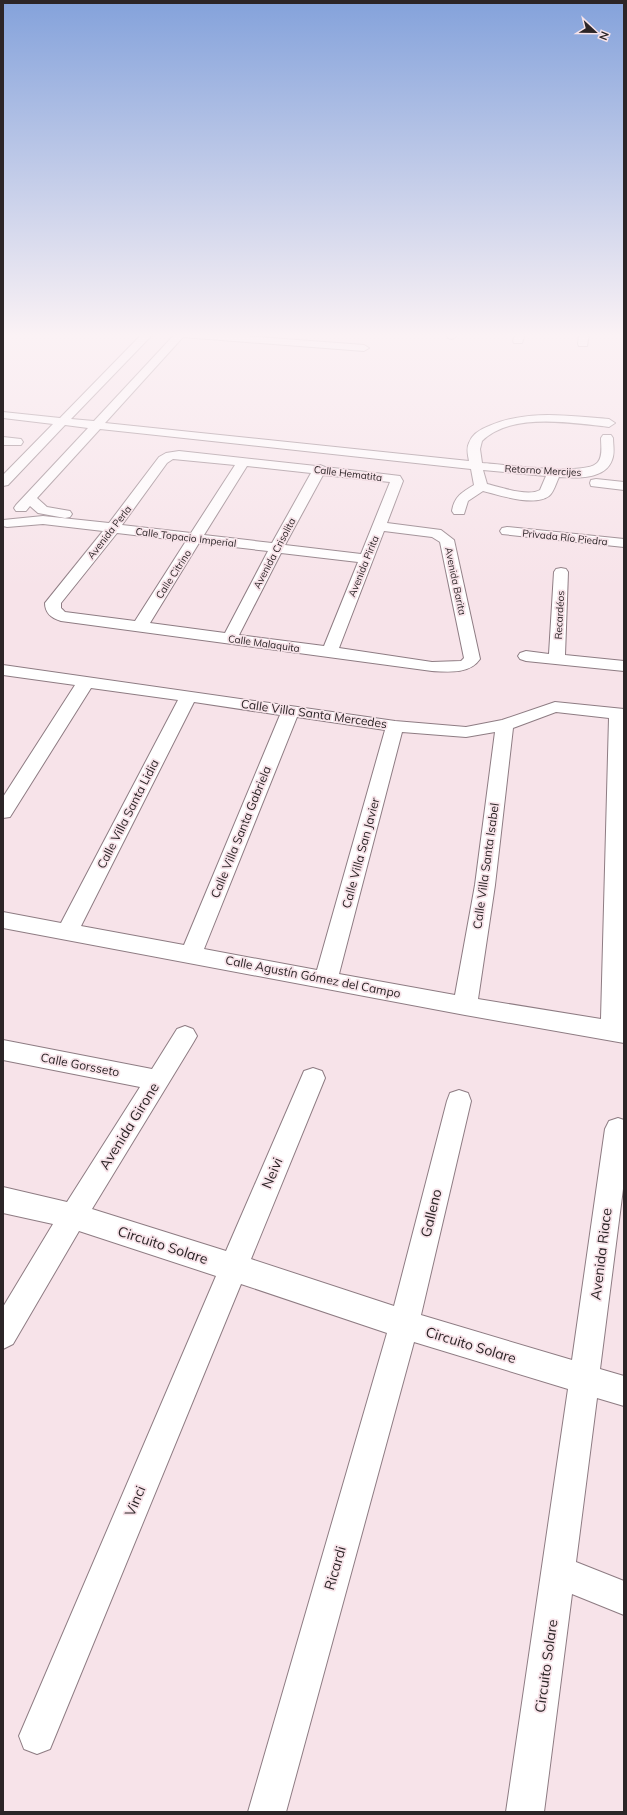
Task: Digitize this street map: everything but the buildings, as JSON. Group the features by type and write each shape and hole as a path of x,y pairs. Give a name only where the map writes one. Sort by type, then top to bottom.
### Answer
{"street":[{"name":"Retorno Mercijes","path":"41,419 554,473 584,473 600,468 606,460 607,438"},
{"path":"3,482 66,419"},
{"path":"5,525 102,419"},
{"path":"481,486 474,453 475,442 479,436 496,426 524,420 543,419"},
{"path":"561,419 609,423"},
{"path":"3,441 17,442"},
{"name":"Calle Hematita","path":"179,455 320,469 391,478 397,481"},
{"name":"Avenida Perla","path":"61,616 53,610 53,603 116,524 163,460 170,456 179,455"},
{"name":"Calle Citrino","path":"140,626 244,461"},
{"name":"Avenida Crisolita","path":"230,638 320,469"},
{"path":"459,511 462,498 481,486 522,496 541,495 546,492 554,473"},
{"name":"Avenida Pirita","path":"330,652 367,554 397,481"},
{"path":"596,483 624,486"},
{"name":"Calle Topacio Imperial","path":"30,498 52,517"},
{"name":"Calle Topacio Imperial","path":"5,525 52,517 367,554"},
{"name":"Avenida Barita","path":"379,526 436,532 447,540 472,659 466,666"},
{"name":"Privada Río Piedra","path":"507,531 624,543"},
{"name":"Recardéos","path":"557,659 561,572"},
{"name":"Calle Malaquita","path":"61,616 444,667 466,666"},
{"path":"526,656 624,666"},
{"name":"Calle Villa Santa Mercedes","path":"3,670 395,726 466,732 505,726 556,708 621,714"},
{"path":"3,812 86,682"},
{"name":"Calle Villa Santa Lidia","path":"67,932 189,696"},
{"name":"Calle Villa Santa Gabriela","path":"191,954 291,710"},
{"path":"618,1032 621,714"},
{"name":"Calle Villa San Javier","path":"326,980 395,726"},
{"name":"Calle Villa Santa Isabel","path":"465,1006 485,885 505,726"},
{"name":"Calle Agustín Gómez del Campo","path":"3,920 465,1006 618,1032"},
{"name":"Avenida Girone","path":"73,1216 186,1036"},
{"name":"Calle Gorsseto","path":"3,1050 158,1080"},
{"name":"Neivi","path":"232,1267 312,1078"},
{"name":"Galleno","path":"404,1324 459,1101"},
{"name":"Avenida Riace","path":"585,1380 616,1202 618,1129"},
{"name":"Circuito Solare","path":"3,1200 73,1216 404,1324 585,1380 525,1812"},
{"path":"3,1334 73,1216"},
{"name":"Vinci","path":"37,1736 232,1267"},
{"name":"Ricardi","path":"267,1812 404,1324"},
{"path":"585,1380 624,1391"},
{"path":"558,1572 624,1598"}]}
